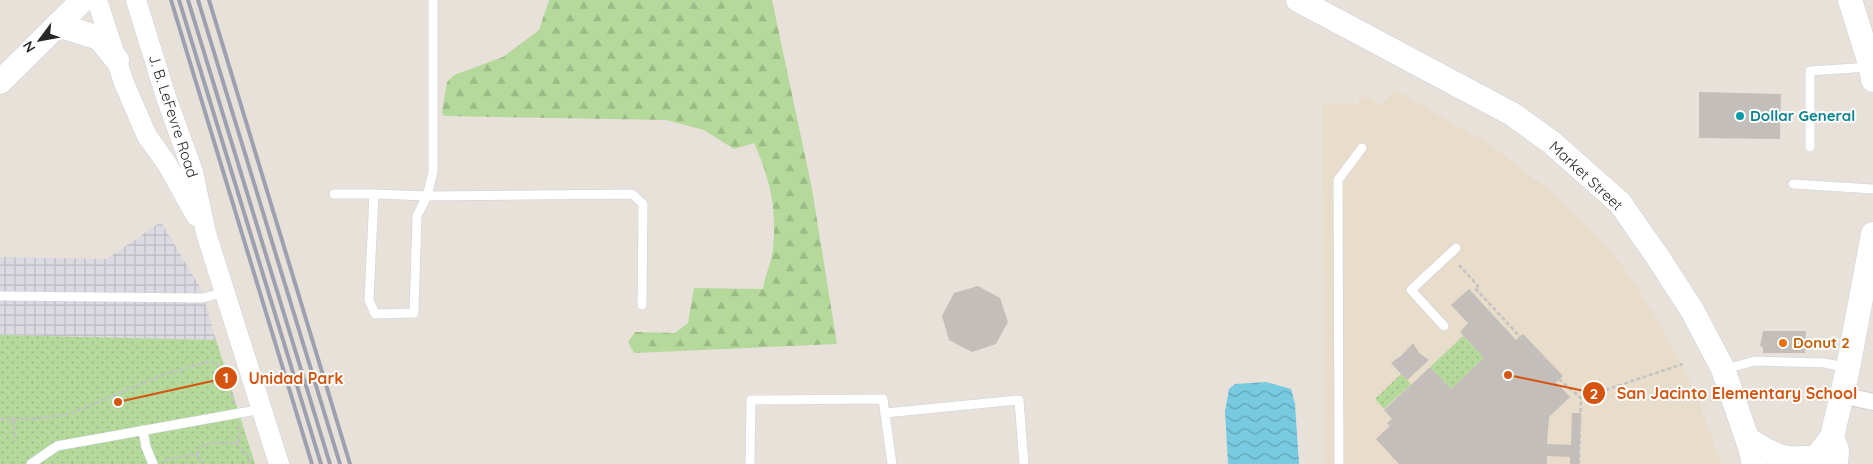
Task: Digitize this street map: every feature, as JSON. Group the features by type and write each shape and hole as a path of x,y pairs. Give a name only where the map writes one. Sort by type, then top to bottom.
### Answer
{"main road":[{"path":"57,0 58,24"},
{"path":"0,82 83,0"},
{"name":"Market Street","path":"1298,0 1512,114 1551,142 1620,203 1658,256 1692,310 1723,369 1748,439 1754,464"},
{"path":"1850,0 1872,72"},
{"path":"58,24 98,38 117,60"},
{"path":"1748,439 1780,457 1793,460 1820,462 1837,450 1832,437 1848,368 1873,234"}],"street":[{"name":"J. B. LeFevre Road","path":"96,0 147,136 167,164 206,233"},
{"name":"J. B. LeFevre Road","path":"136,0 166,97 193,172 206,233 279,464"},
{"path":"1842,395 1873,402"}],"lane":[{"path":"374,194 369,300 375,314 414,313 417,216 427,196 433,172 433,0"},
{"path":"1810,147 1810,71 1872,72"},
{"path":"1339,464 1338,180 1362,148"},
{"path":"1793,184 1873,189"},
{"path":"334,194 427,196 632,194 643,204 642,305"},
{"path":"1444,326 1411,290 1456,248"},
{"path":"0,296 203,298 226,292"},
{"path":"1723,369 1755,361 1825,363 1848,368"},
{"path":"750,464 751,400 883,399 892,464"},
{"path":"885,413 1019,400 1024,464"},
{"path":"31,464 57,446 262,409"},
{"path":"143,430 146,447 156,462"}],"path":[{"path":"1459,265 1478,286 1475,288 1560,380 1581,398"},
{"path":"0,419 13,420 70,414 160,376 206,362 217,364 222,372 238,414 241,432 240,439 236,443 202,446 197,454 156,462"},
{"path":"1581,398 1683,364"},
{"path":"1578,464 1581,398"},
{"path":"13,420 16,442"},
{"path":"236,443 245,452 251,464"},
{"path":"197,454 203,464"}],"shaded area":[{"path":"1394,89 1495,148 1556,196 1602,241 1625,269 1656,318 1683,367 1698,399 1721,464 1324,464 1323,104 1359,104 1359,97 1369,97 1382,105"},
{"path":"161,222 201,289 216,340 0,335 0,257 107,259"}],"green space":[{"path":"549,0 772,0 812,189 837,344 634,353 628,342 635,332 675,333 688,323 694,288 763,289 772,253 774,233 773,207 768,181 754,143 734,149 704,130 666,120 444,116 442,112 447,82 454,75 503,57 539,30"},
{"path":"0,335 216,340 255,464 0,464"},
{"path":"1463,336 1484,358 1451,389 1430,367"},
{"path":"1401,374 1411,384 1384,409 1375,399"}],"water":[{"path":"1266,382 1291,389 1295,404 1299,464 1228,464 1225,411 1229,389 1235,384"}],"building":[{"name":"Dollar General","path":"1699,92 1781,94 1780,139 1699,138"},
{"path":"978,286 1000,298 1008,322 996,344 972,352 949,340 942,316 954,293"},
{"path":"1469,289 1516,340 1523,334 1563,376 1556,382 1570,397 1549,417 1547,444 1571,445 1572,413 1581,413 1579,464 1570,464 1570,457 1547,456 1547,464 1399,464 1376,439 1390,426 1387,423 1392,419 1384,410 1430,367 1451,389 1484,358 1460,332 1468,323 1451,305"},
{"name":"Donut 2","path":"1763,331 1806,331 1805,353 1763,353 1763,347 1760,346"},
{"path":"1413,343 1419,353 1429,360 1407,380 1391,363"}],"railway":[{"path":"171,0 312,464"},
{"path":"179,0 321,464"},
{"path":"188,0 330,464"},
{"path":"198,0 340,464"},
{"path":"209,0 350,464"}],"place":[{"name":"Dollar General","path":"1740,116"},
{"name":"Donut 2","path":"1783,343"},
{"name":"San Jacinto Elementary School","path":"1508,375"},
{"name":"Unidad Park","path":"118,402"}]}
